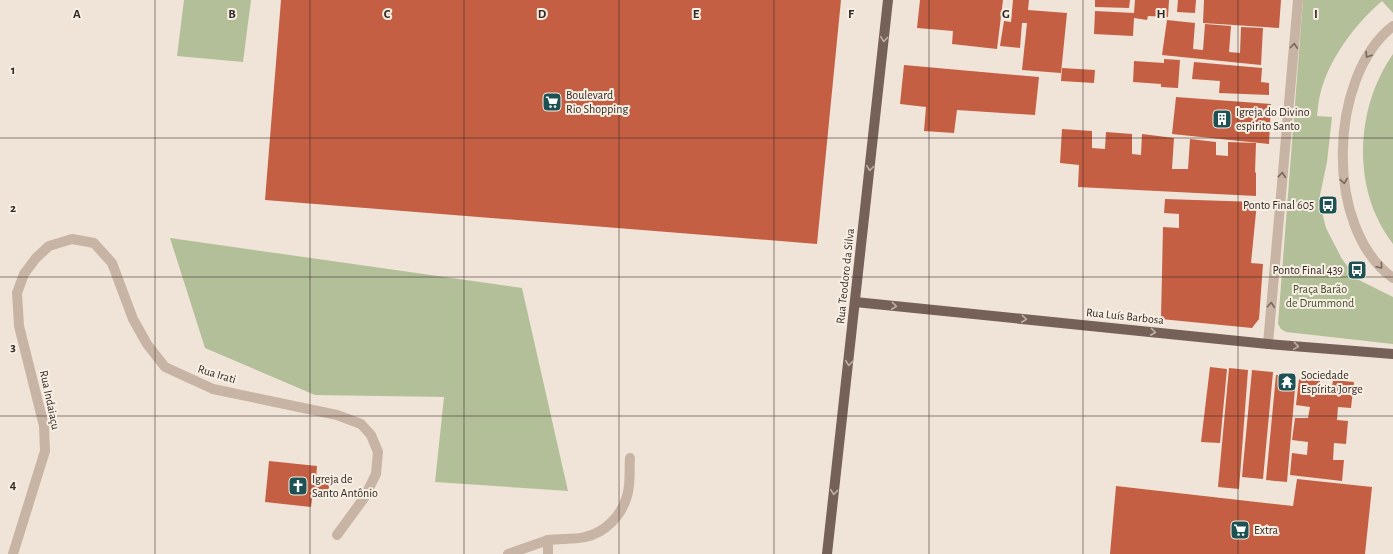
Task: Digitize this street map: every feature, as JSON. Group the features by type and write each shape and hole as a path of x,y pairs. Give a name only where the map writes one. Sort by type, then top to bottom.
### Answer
{"main road":[{"name":"Rua Teodoro da Silva","path":"827,554 888,0"},
{"name":"Rua Luís Barbosa","path":"855,302 1268,344 1393,354"}],"street":[{"path":"1268,344 1298,0"},
{"path":"1393,26 1387,30 1374,45 1354,84 1344,129 1342,154 1343,177 1355,224 1368,253 1385,272 1393,278"},
{"name":"Rua Irati","path":"24,274 36,258 49,246 72,239 94,243 112,263 133,319 147,344 165,367 213,389 337,415 361,424 371,435 378,452 376,474 364,498 337,536"},
{"name":"Rua Indaiaçu","path":"13,554 45,451 44,426 19,326 17,293 24,274"},
{"path":"508,554 548,540 586,537 601,531 608,526 620,511 628,495 630,458"},
{"path":"548,540 548,554"}],"green space":[{"path":"184,0 251,0 243,62 177,56"},
{"name":"Praça Barão de Drummond","path":"1303,0 1393,0 1393,13 1382,1 1362,20 1336,56 1324,82 1319,98 1317,116 1332,117 1327,162 1319,200 1326,228 1342,259 1357,279 1393,297 1393,344 1286,332 1281,329 1278,324"},
{"path":"1393,54 1393,244 1379,223 1370,199 1365,174 1363,149 1365,124 1371,99 1380,75"},
{"path":"170,238 522,288 568,491 435,482 444,397 315,395 205,348"}],"building":[{"name":"Boulevard Rio Shopping","path":"281,0 841,0 817,244 265,200"},
{"path":"920,0 1003,0 997,49 952,44 953,31 917,28"},
{"path":"1013,0 1029,0 1028,10 1067,13 1061,73 1022,70 1027,23 1022,23 1020,48 1000,46 1004,21 1011,22"},
{"path":"1095,0 1130,0 1129,8 1095,7"},
{"path":"1135,0 1169,0 1168,17 1148,16 1147,20 1134,18 1133,36 1094,34 1095,11 1134,13"},
{"path":"1178,0 1196,0 1195,13 1177,12"},
{"path":"1204,0 1281,0 1279,28 1203,23"},
{"path":"1167,20 1195,23 1193,49 1203,50 1205,24 1231,26 1229,52 1240,53 1241,27 1263,28 1261,65 1162,55"},
{"path":"1164,59 1180,60 1178,88 1161,87 1161,84 1133,82 1134,61 1164,63"},
{"path":"1194,62 1262,68 1261,82 1269,83 1269,95 1219,93 1220,81 1192,79"},
{"path":"904,65 1039,77 1035,115 957,110 954,133 924,131 926,107 900,104"},
{"path":"1062,68 1095,70 1094,83 1061,81"},
{"name":"Igreja do Divino espirito Santo","path":"1176,97 1271,104 1269,144 1172,134"},
{"path":"1062,129 1092,131 1092,148 1105,149 1106,132 1132,134 1132,154 1141,155 1142,134 1174,138 1172,169 1188,169 1190,139 1216,142 1216,155 1228,156 1228,142 1256,143 1256,196 1078,187 1079,165 1060,163"},
{"path":"1165,199 1257,202 1251,263 1263,264 1259,319 1252,328 1161,319 1163,227 1179,228 1179,214 1164,213"},
{"path":"1210,367 1227,369 1220,443 1201,442"},
{"path":"1229,368 1248,370 1239,489 1218,487"},
{"path":"1252,370 1273,372 1263,479 1242,477"},
{"path":"1276,375 1296,377 1287,482 1266,480"},
{"path":"1299,379 1320,381 1320,387 1332,388 1333,380 1354,382 1351,408 1338,407 1337,420 1348,421 1346,444 1334,443 1333,460 1344,460 1342,481 1290,475 1292,453 1307,455 1308,442 1292,440 1295,418 1308,418 1310,407 1296,405"},
{"name":"Igreja de Santo Antônio","path":"269,461 317,466 316,479 330,481 328,493 313,491 311,507 265,502"},
{"name":"Extra","path":"1297,479 1372,487 1365,554 1110,554 1116,486 1293,506"}],"place":[{"name":"Boulevard Rio Shopping","path":"552,102"},
{"name":"Igreja do Divino espirito Santo","path":"1222,119"},
{"name":"Ponto Final 605","path":"1328,205"},
{"name":"Ponto Final 439","path":"1357,270"},
{"name":"Sociedade Espírita Jorge","path":"1287,382"},
{"name":"Igreja de Santo Antônio","path":"298,486"},
{"name":"Extra","path":"1240,530"}]}
